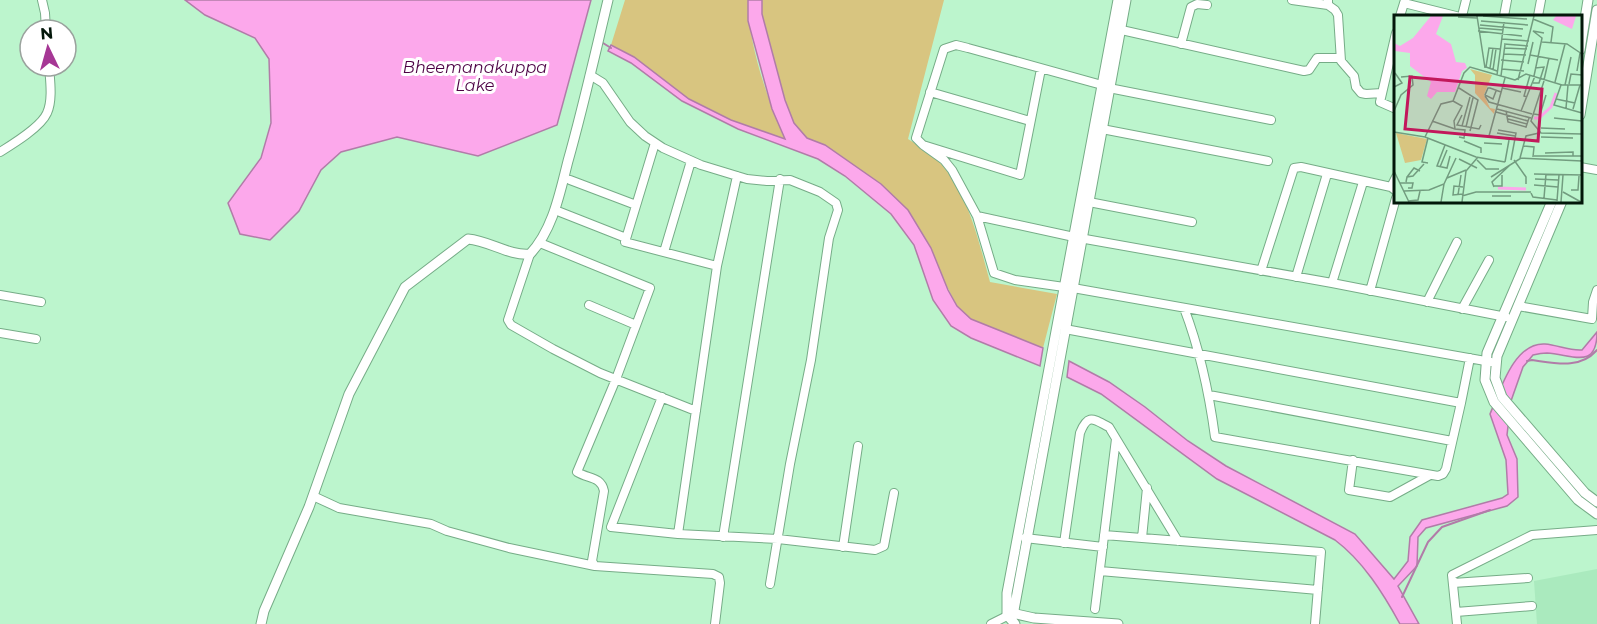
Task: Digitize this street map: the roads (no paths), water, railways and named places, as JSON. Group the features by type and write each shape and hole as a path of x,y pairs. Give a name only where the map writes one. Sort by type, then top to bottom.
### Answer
{"street":[{"path":"42,0 44,18"},
{"path":"608,0 558,197 540,243 530,254 507,320 511,325 553,349 616,379 696,411"},
{"path":"1011,614 1116,29 1118,0"},
{"path":"1116,29 1126,0"},
{"path":"1292,0 1328,2 1338,15 1340,58 1355,78 1356,87 1361,93 1382,93"},
{"path":"1462,15 1466,0"},
{"path":"1504,15 1508,0"},
{"path":"1538,15 1541,0"},
{"path":"1582,44 1590,0 1597,1"},
{"path":"1180,44 1194,2 1207,5"},
{"path":"1404,2 1452,15"},
{"path":"1582,111 1593,59 1597,10"},
{"path":"1116,29 1304,71 1309,70 1317,58 1340,58"},
{"path":"1394,44 1380,102 1394,108"},
{"path":"1271,120 1105,87 968,48 950,46 944,49 916,138 948,165 977,216 994,273 999,277 1490,362"},
{"path":"923,145 1020,175 1041,69"},
{"path":"1387,71 1394,73"},
{"path":"590,75 603,83 630,122 655,143 692,161 737,176 754,180 790,180 820,192 836,203 838,210 830,238 811,360 790,464 770,584"},
{"path":"0,152 35,127 47,114 49,78"},
{"path":"1078,238 1089,202 1102,129 1105,87"},
{"path":"930,92 1030,121"},
{"path":"1102,129 1268,161"},
{"path":"655,143 625,242 717,266"},
{"path":"664,252 692,161"},
{"path":"1261,271 1292,169 1300,167 1394,189"},
{"path":"1582,167 1597,170"},
{"path":"1296,277 1327,174"},
{"path":"678,534 717,266 737,176"},
{"path":"570,180 636,205"},
{"path":"723,537 780,180"},
{"path":"1332,283 1363,182"},
{"path":"1089,202 1192,222"},
{"path":"1370,291 1395,202"},
{"path":"1552,202 1503,316 1485,380 1491,397 1512,423 1578,500 1597,514"},
{"path":"1562,202 1513,318 1490,362 1502,397 1585,493 1597,502"},
{"path":"560,212 626,238"},
{"path":"977,216 1078,238 1513,318"},
{"path":"261,624 264,611 313,496 349,394 405,287 468,239 479,240 520,255 530,254"},
{"path":"1427,302 1457,242"},
{"path":"540,243 650,288 616,379 577,472 596,478 603,485 604,491 592,561 595,566"},
{"path":"1462,309 1489,260"},
{"path":"1015,624 1007,593 1053,371 1065,329 1068,288"},
{"path":"1518,306 1592,319 1593,302 1597,290"},
{"path":"0,295 41,302"},
{"path":"589,305 636,325"},
{"path":"1184,308 1200,355 1209,394 1215,437 1430,475 1443,474 1470,358"},
{"path":"1065,329 1461,403"},
{"path":"0,333 36,339"},
{"path":"1209,394 1452,441"},
{"path":"662,397 611,527 678,534 778,539 875,550 884,546 894,493"},
{"path":"1064,543 1080,433 1084,422 1093,419 1110,427 1178,541"},
{"path":"1095,609 1116,439"},
{"path":"843,547 858,446"},
{"path":"1353,460 1349,490 1390,498 1430,475"},
{"path":"1142,538 1147,488"},
{"path":"313,496 350,510 430,524 455,534 508,549 595,566 713,574 719,577 720,583 715,624"},
{"path":"1457,624 1452,575 1532,535 1597,530"},
{"path":"1104,535 1321,552 1315,624"},
{"path":"1025,538 1103,547"},
{"path":"1100,571 1318,590"},
{"path":"1453,582 1528,578"},
{"path":"1456,612 1532,606"},
{"path":"991,624 1011,614 1034,618 1118,624"}],"water":[{"name":"Bheemanakuppa Lake","path":"185,0 591,0 557,125 478,156 397,137 341,152 321,170 299,211 270,240 240,234 228,203 261,158 271,123 269,59 255,38 205,15"},
{"path":"748,0 762,0 762,14 785,100 794,123 807,138 825,145 881,184 908,210 931,248 957,306 971,319 1043,348 1040,366 971,338 951,326 933,300 914,245 891,214 845,176 818,159 738,129 682,101 631,63 608,51 611,45 634,57 689,99 731,120 785,139 772,109 748,21"},
{"path":"1597,332 1593,352 1588,356 1581,358 1547,353 1538,354 1533,355 1523,367 1511,401 1507,435 1517,459 1518,497 1507,506 1426,528 1418,537 1417,566 1398,586 1419,624 1400,624 1372,578 1335,540 1217,479 1101,394 1067,377 1069,361 1109,382 1188,441 1226,466 1355,534 1394,579 1408,561 1410,537 1422,520 1502,498 1508,494 1506,460 1490,414 1504,381 1517,359 1534,345 1545,344 1582,350"}],"waterway":[{"path":"603,43 611,48"},
{"path":"1527,361 1575,363 1597,350"},
{"path":"1402,597 1428,542 1442,527 1490,510"}]}
